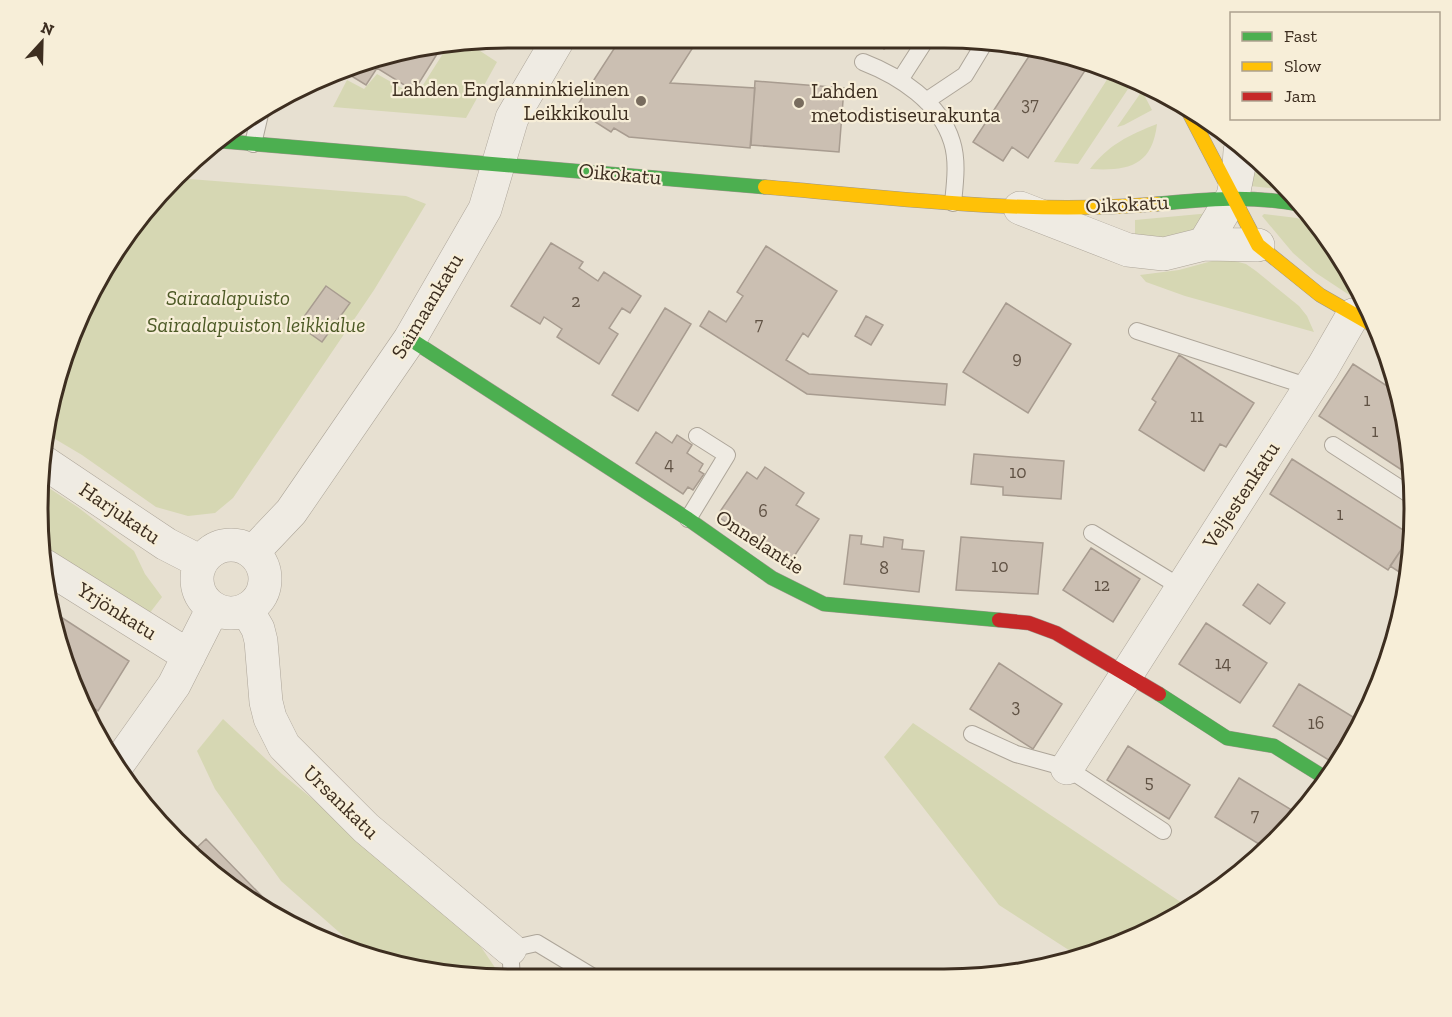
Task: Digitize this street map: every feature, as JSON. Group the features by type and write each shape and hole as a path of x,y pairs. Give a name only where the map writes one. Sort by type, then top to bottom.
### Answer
{"street":[{"name":"Saimaankatu","path":"253,552 291,512 410,339 484,208 512,118 553,48"},
{"path":"1195,123 1258,245 1320,295 1364,320"},
{"name":"Oikokatu","path":"230,142 1020,208 1126,206 1233,196 1286,201"},
{"path":"1204,244 1233,196 1240,156"},
{"name":"Oikokatu","path":"1020,208 1128,250 1164,254 1204,244 1258,245"},
{"name":"Veljestenkatu","path":"1067,768 1310,387 1364,322"},
{"name":"Onnelantie","path":"410,339 688,519 772,578 824,604 1029,623 1056,633 1127,674 1227,738 1274,746 1319,774"},
{"name":"Harjukatu","path":"50,466 165,544 201,562"},
{"path":"225,544 244,546 253,552 261,560 266,582 263,593 256,603 247,610 236,613 213,608 205,601 197,582 197,572 201,562 215,548 225,544"},
{"name":"Yrjönkatu","path":"52,571 189,656"},
{"path":"122,758 174,685 213,608"},
{"name":"Ursankatu","path":"247,610 258,629 261,641 266,702 270,718 284,746 366,828 511,964"}],"lane":[{"path":"900,80 921,48"},
{"path":"926,101 964,75 980,50"},
{"path":"863,62 882,69 900,80 926,101 942,122 952,141 956,167 953,203"},
{"path":"253,144 258,123"},
{"path":"1137,332 1310,387"},
{"path":"688,519 727,455 697,436"},
{"path":"1334,445 1403,490"},
{"path":"1092,533 1182,588"},
{"path":"972,734 1016,754 1067,768 1163,831"},
{"path":"511,964 537,943 580,969"}],"green space":[{"path":"477,49 497,62 466,118 333,107 347,80 364,89 377,74 416,96 444,53"},
{"path":"1108,78 1129,87 1078,164 1054,162"},
{"path":"1141,92 1143,93 1152,110 1117,127"},
{"path":"1157,124 1150,149 1136,163 1115,169 1090,169 1104,153 1120,142"},
{"path":"1254,169 1274,188 1250,186"},
{"name":"Sairaalapuisto","path":"187,179 406,196 426,204 374,290 233,498 215,513 188,516 156,507 82,455 54,438 72,360 95,305 110,278 143,228"},
{"path":"1211,213 1195,228 1177,236 1135,238 1135,220"},
{"path":"1264,214 1303,220 1353,297 1316,273 1293,253 1262,216"},
{"path":"1223,258 1246,264 1256,271 1299,306 1307,316 1314,332 1185,296 1146,282 1140,275 1179,270"},
{"path":"49,488 79,508 134,551 145,574 162,597 149,614 50,549"},
{"path":"223,719 282,774 394,865 475,938 496,969 419,960 349,940 281,881 215,789 197,751"},
{"path":"913,723 1181,902 1120,934 1070,951 999,905 884,757"}],"building":[{"path":"615,48 693,48 670,83 755,88 750,148 629,137 614,128 611,132 575,109"},
{"path":"437,54 414,91 377,68 366,85 351,76 389,64"},
{"path":"1029,56 1085,70 1028,158 1012,147 1003,161 973,142"},
{"path":"755,81 844,88 839,152 751,145"},
{"path":"551,243 583,262 579,268 598,281 604,272 641,296 630,313 622,308 609,328 618,334 599,364 557,337 562,329 544,317 540,324 511,306"},
{"path":"766,246 837,291 808,337 803,333 786,360 809,374 947,384 945,405 807,394 700,326 709,311 726,322 743,296 737,292"},
{"path":"326,286 350,303 322,342 298,325"},
{"path":"1006,303 1071,344 1028,413 963,372"},
{"path":"665,308 691,324 638,411 612,395"},
{"path":"866,316 883,325 871,345 855,336"},
{"path":"1179,355 1254,403 1226,447 1220,444 1204,471 1139,430 1156,402 1152,399"},
{"path":"1353,364 1387,386 1395,419 1402,470 1319,416"},
{"path":"656,432 672,443 677,435 692,445 687,453 703,464 699,471 704,474 693,490 688,487 683,494 636,463"},
{"path":"974,454 1064,461 1061,499 1003,495 1003,487 971,484"},
{"path":"1292,459 1403,530 1402,549 1388,570 1270,494"},
{"path":"765,467 804,493 796,505 819,519 789,564 717,516 747,472 757,479"},
{"path":"850,535 862,536 861,544 883,547 884,537 903,540 902,549 924,551 919,592 844,584"},
{"path":"961,537 1043,543 1038,594 956,590"},
{"path":"1091,548 1140,579 1113,622 1063,590"},
{"path":"1402,548 1399,572 1390,566"},
{"path":"1258,584 1285,603 1270,624 1243,605"},
{"path":"62,617 129,661 98,711 93,708 72,657"},
{"path":"1206,623 1267,663 1240,703 1179,664"},
{"path":"999,663 1062,704 1033,749 970,709"},
{"path":"1299,684 1354,718 1329,760 1273,726"},
{"path":"1128,746 1190,785 1169,819 1107,780"},
{"path":"1239,778 1292,810 1259,844 1215,817"},
{"path":"206,839 263,897 228,874 197,847"}],"traffic: fast":[{"path":"230,142 765,187"},
{"path":"1157,204 1211,199 1288,203"},
{"path":"410,339 688,519 772,578 824,604 999,620"},
{"path":"1159,694 1227,738 1274,746 1319,774"}],"traffic: slow":[{"path":"1194,123 1258,245 1320,295 1364,320"},
{"path":"765,187 961,204 1059,208 1157,204"}],"traffic: jam":[{"path":"999,620 1029,623 1056,633 1159,694"}],"place":[{"name":"Lahden Englanninkielinen Leikkikoulu","path":"641,101"},
{"name":"Lahden metodistiseurakunta","path":"799,103"}],"park label":[{"name":"Sairaalapuiston leikkialue","path":"256,325"}]}
